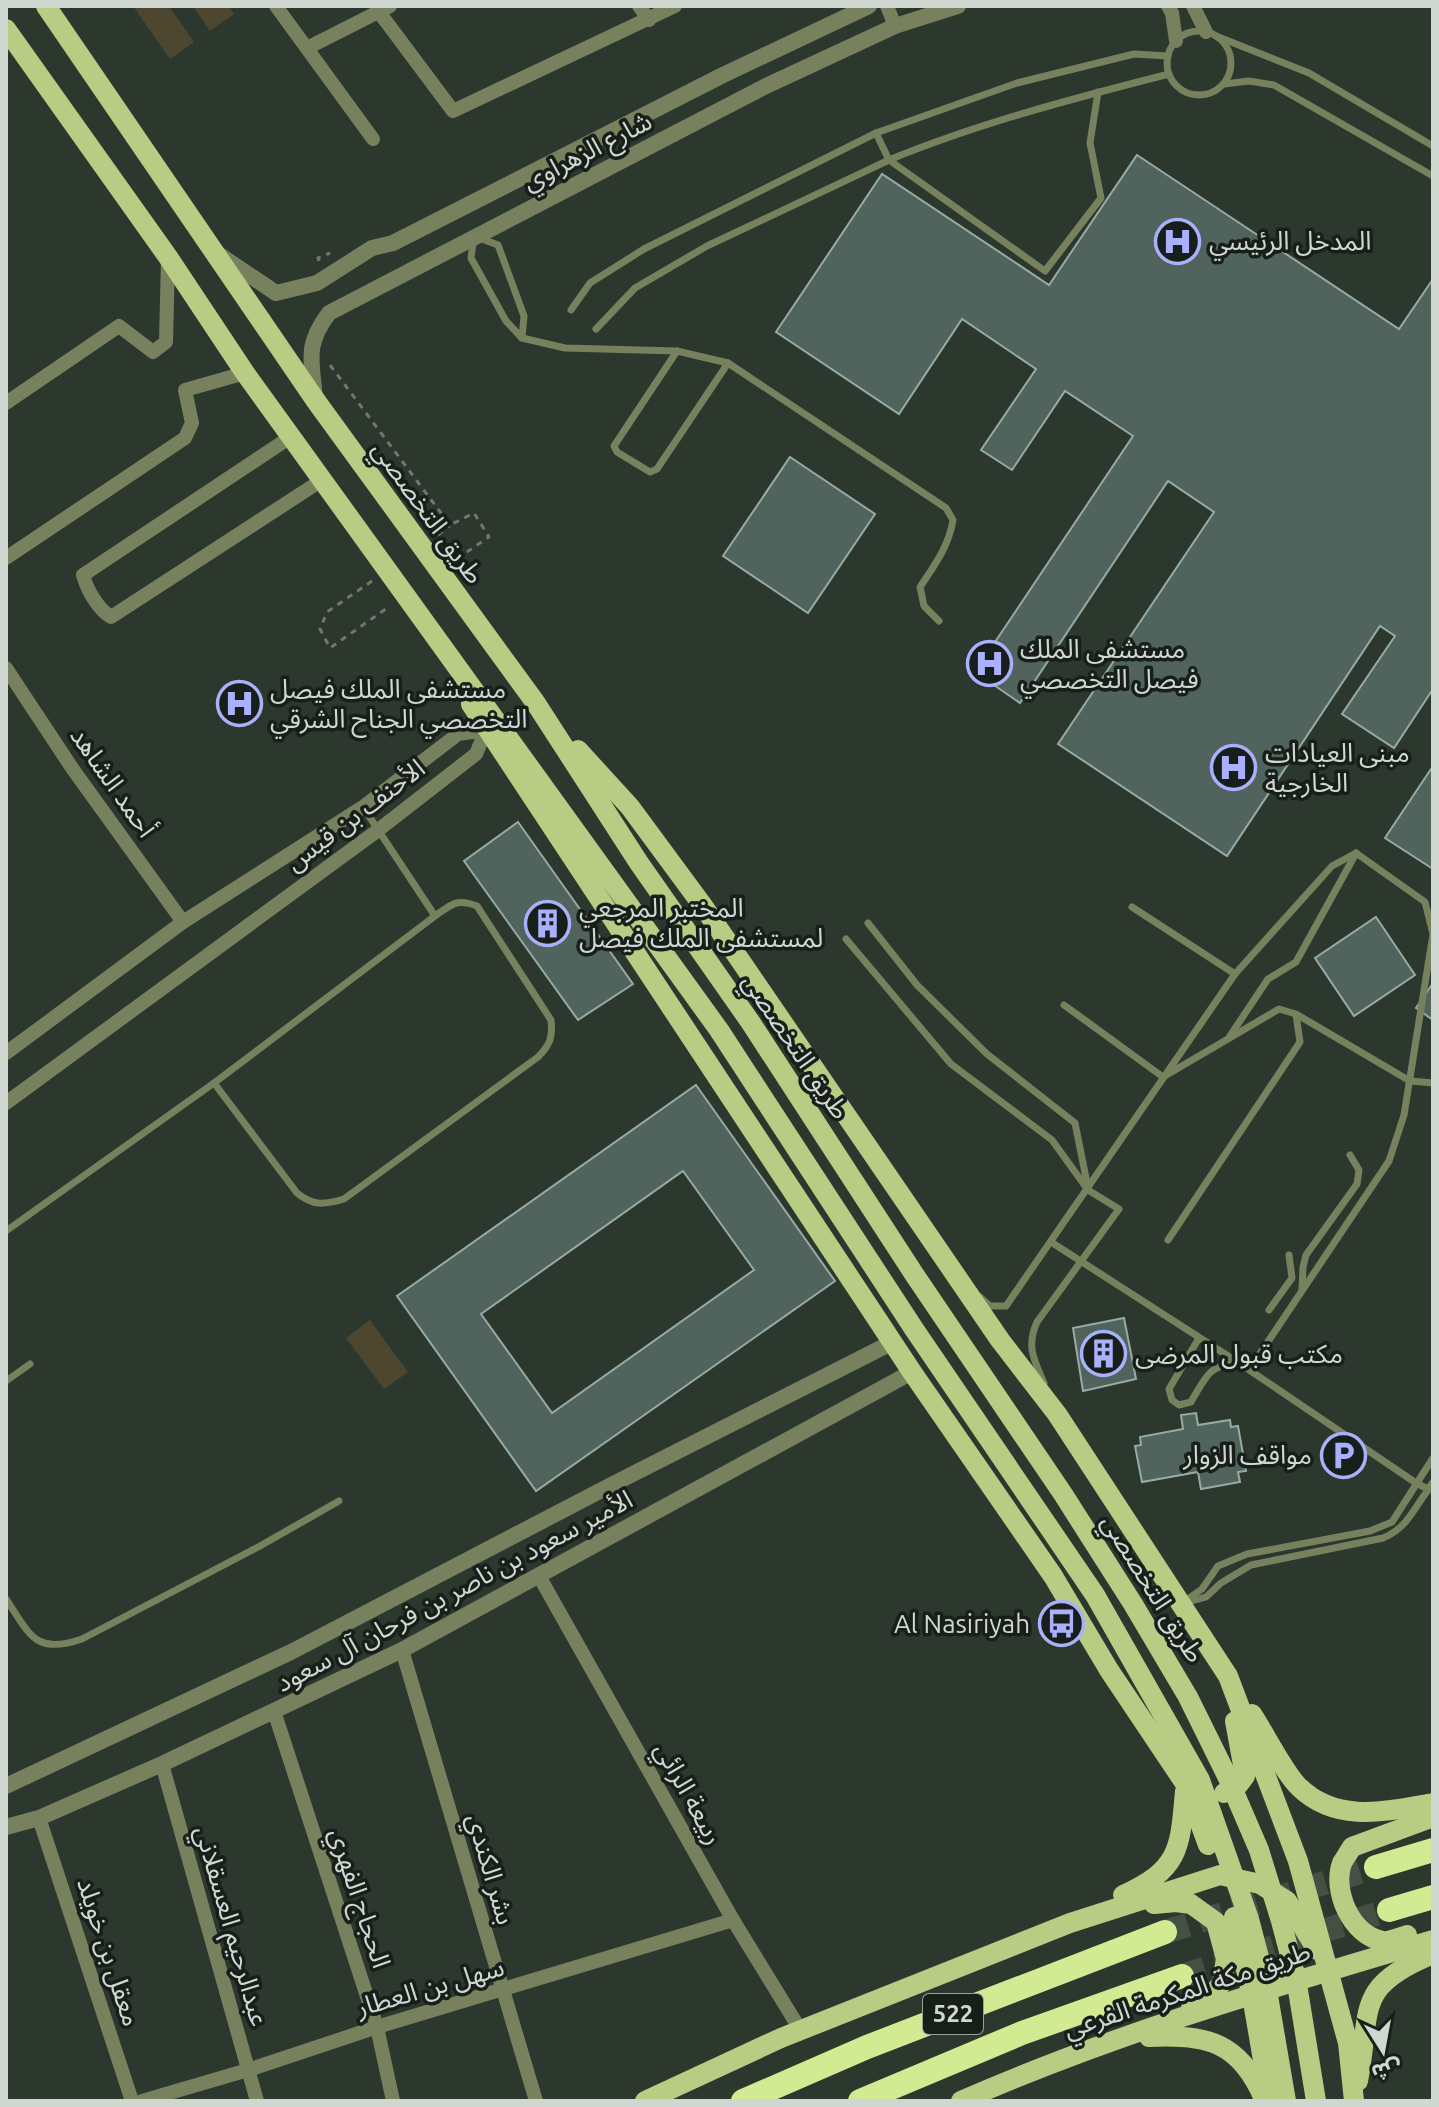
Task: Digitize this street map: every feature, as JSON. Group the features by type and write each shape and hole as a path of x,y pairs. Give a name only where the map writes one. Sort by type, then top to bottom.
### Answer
{"highway":[{"path":"1376,1867 1433,1850"},
{"path":"1389,1910 1433,1897"},
{"name":"522","path":"743,2101 867,2047 1165,1932"},
{"name":"522","path":"860,2101 1022,2033 1182,1976"}],"main road":[{"name":"طريق التخصصي","path":"46,6 316,401 535,702 639,863 751,1023 914,1274 1063,1494 1188,1697 1259,1850 1281,1921 1309,2047 1316,2101"},
{"name":"طريق التخصصي","path":"6,29 13,54 168,257 245,373 386,571 719,1030 914,1329 1095,1595 1200,1780 1249,1919 1266,1984 1286,2101"},
{"path":"428,629 486,730 912,1372 1053,1576 1109,1670 1186,1785 1238,1929 1252,1996 1267,2101"},
{"path":"535,702 630,807 694,894 1000,1340 1057,1414 1298,1786 1328,1807 1371,1814 1433,1803"},
{"path":"1186,1785 1209,1795 1225,1793 1245,1776 1228,1676"},
{"path":"1228,1676 1298,1861 1348,2043 1354,2101"},
{"path":"1070,1923 1149,1883 1174,1859 1182,1827 1186,1785"},
{"path":"1433,1817 1352,1847 1341,1865 1340,1893 1348,1913 1364,1932 1384,1941 1433,1928"},
{"path":"645,2101 801,2031 1070,1923 1220,1875 1260,1884 1287,1901 1330,1970"},
{"path":"1070,1923 1176,1902 1191,1904 1216,1922 1226,1959 1222,1983 1209,1998 1117,2039"},
{"name":"طريق مكة المكرمة الفرعي","path":"961,2101 1045,2064 1117,2039 1433,1940"},
{"path":"1354,2101 1363,2054 1366,2011 1378,1986 1414,1962 1433,1954"},
{"path":"1117,2039 1174,2036 1211,2042 1231,2050 1245,2062 1267,2101"}],"street":[{"path":"276,6 373,139"},
{"path":"639,6 649,20"},
{"path":"307,48 384,9 453,111 675,6"},
{"path":"215,251 276,293 317,283 372,248 393,243 723,75 869,6"},
{"path":"887,6 895,26"},
{"name":"شارع الزهراوي","path":"316,401 311,346 316,330 329,313 764,87 895,26 958,6"},
{"path":"1168,6 1176,41"},
{"path":"1193,6 1211,34"},
{"path":"393,243 407,270"},
{"path":"6,403 119,326 153,352 166,342 168,257"},
{"path":"6,558 185,438 192,423 185,390 245,373"},
{"path":"292,436 83,575 86,586 111,617 322,480"},
{"name":"أحمد الشاهد","path":"6,668 72,768 183,922"},
{"name":"الأحنف بن قيس","path":"6,1053 183,922 363,807 458,734 486,730"},
{"name":"الأحنف بن قيس","path":"6,1103 377,831 476,754 486,730"},
{"name":"الأمير سعود بن ناصر بن فرحان آل سعود","path":"6,1786 291,1652 893,1342"},
{"name":"الأمير سعود بن ناصر بن فرحان آل سعود","path":"6,1827 39,1818 162,1764 402,1650 912,1372"},
{"name":"ربيعة الرائي","path":"539,1576 733,1920 801,2031"},
{"name":"بشر الكندي","path":"402,1650 536,2101"},
{"name":"الحجاج الفهري","path":"274,1711 377,2027 393,2101"},
{"name":"عبدالرحيم العسقلاني","path":"162,1764 257,2101"},
{"name":"معقل بن خويلد","path":"39,1818 132,2101"},
{"name":"سهل بن العطار","path":"142,2101 733,1920"}],"lane":[{"path":"1211,34 1229,53 1231,63 1224,84"},
{"path":"1433,146 1309,73 1211,34 1185,35 1176,41 1168,56 1169,74 1174,83 1190,94 1209,94 1224,84 1249,81 1274,85 1433,176"},
{"path":"571,310 590,283 644,249 876,133 1017,83 1134,54 1168,56"},
{"path":"596,329 635,288 707,246 889,160 1098,92 1169,74"},
{"path":"876,133 889,160 1045,271 1101,198 1090,143 1098,92"},
{"path":"522,338 524,316 498,245 474,236 471,258 506,321 522,338 565,348 677,351 728,363 946,508 953,520 951,534 920,587 924,606 939,621"},
{"path":"677,351 614,446 617,452 650,472 657,469 728,363"},
{"path":"363,807 435,916"},
{"path":"957,1276 990,1306 1006,1306 1235,974 1332,866 1356,853"},
{"path":"1229,1039 1268,979 1296,962 1356,853"},
{"path":"1199,1338 1169,1389 1172,1400 1179,1405 1191,1402 1206,1375 1220,1364 1257,1358 1389,1161 1404,1115 1433,934 1425,902 1356,853"},
{"path":"6,1231 214,1083 453,903 465,901 477,906 551,1020 553,1034 549,1046 538,1057 344,1199 326,1205 309,1203 297,1193 214,1083"},
{"path":"1132,907 1235,974"},
{"path":"868,923 917,985 976,1043 1021,1083 1075,1123 1088,1190"},
{"path":"846,939 951,1064 1052,1140 1088,1190 1119,1209 1031,1335 1033,1358 1057,1414"},
{"path":"1064,1005 1163,1077"},
{"path":"1163,1077 1279,1009 1296,1014 1410,1081 1433,1083"},
{"path":"1168,1240 1300,1042 1296,1014"},
{"path":"1302,1291 1306,1255 1357,1184 1359,1170 1350,1155"},
{"path":"1051,1242 1239,1363 1416,1483 1431,1486 1405,1527 1395,1533 1251,1565 1221,1583 1206,1597 1182,1603"},
{"path":"1269,1310 1292,1278 1289,1255"},
{"path":"6,1381 30,1364"},
{"path":"1182,1603 1202,1589 1218,1566 1247,1554 1380,1529 1392,1522 1433,1458"},
{"path":"6,1599 31,1638 44,1645 61,1646 82,1639 339,1501"}],"path":[{"path":"330,364 450,525 474,513 489,537"},
{"path":"330,648 320,629 327,612 386,571"}],"shaded area":[{"path":"133,6 169,6 194,42 170,59"},
{"path":"193,6 229,6 234,14 210,31"},
{"path":"370,1320 408,1372 384,1389 346,1338"}],"building":[{"path":"1137,155 1399,329 1433,279 1433,689 1394,748 1342,714 1395,636 1380,626 1227,856 1058,744 1214,512 1168,481 1020,703 975,672 1133,436 1065,391 1012,470 981,450 1036,369 962,319 899,414 776,332 882,174 1049,285"},
{"path":"790,457 875,514 808,613 723,556"},
{"path":"1433,766 1433,869 1385,838"},
{"name":"المختبر المرجعي لمستشفى الملك فيصل","path":"518,822 633,984 578,1020 464,861"},
{"path":"1376,917 1415,975 1354,1016 1315,958"},
{"path":"1433,983 1433,1020 1416,1008"},
{"path":"696,1085 835,1281 536,1491 397,1296","holes":["683,1171 754,1270 552,1413 481,1314"]},
{"name":"مكتب قبول المرضى","path":"1124,1318 1136,1379 1083,1391 1073,1328"},
{"path":"1196,1413 1198,1425 1230,1420 1231,1427 1238,1426 1246,1471 1238,1472 1240,1482 1201,1489 1198,1472 1142,1482 1135,1446 1141,1445 1140,1437 1183,1429 1181,1415"}],"tunnel":[{"path":"1165,1932 1376,1867"},
{"path":"1182,1976 1389,1910"}],"place":[{"name":"المدخل الرئيسي","path":"1178,241"},
{"name":"مستشفى الملك فيصل التخصصي","path":"989,664"},
{"name":"مستشفى الملك فيصل التخصصي الجناح الشرقي","path":"239,704"},
{"name":"مبنى العيادات الخارجية","path":"1234,768"},
{"name":"المختبر المرجعي لمستشفى الملك فيصل","path":"548,923"},
{"name":"مكتب قبول المرضى","path":"1104,1354"},
{"name":"مواقف الزوار","path":"1343,1455"},
{"name":"Al Nasiriyah","path":"1061,1624"}]}
